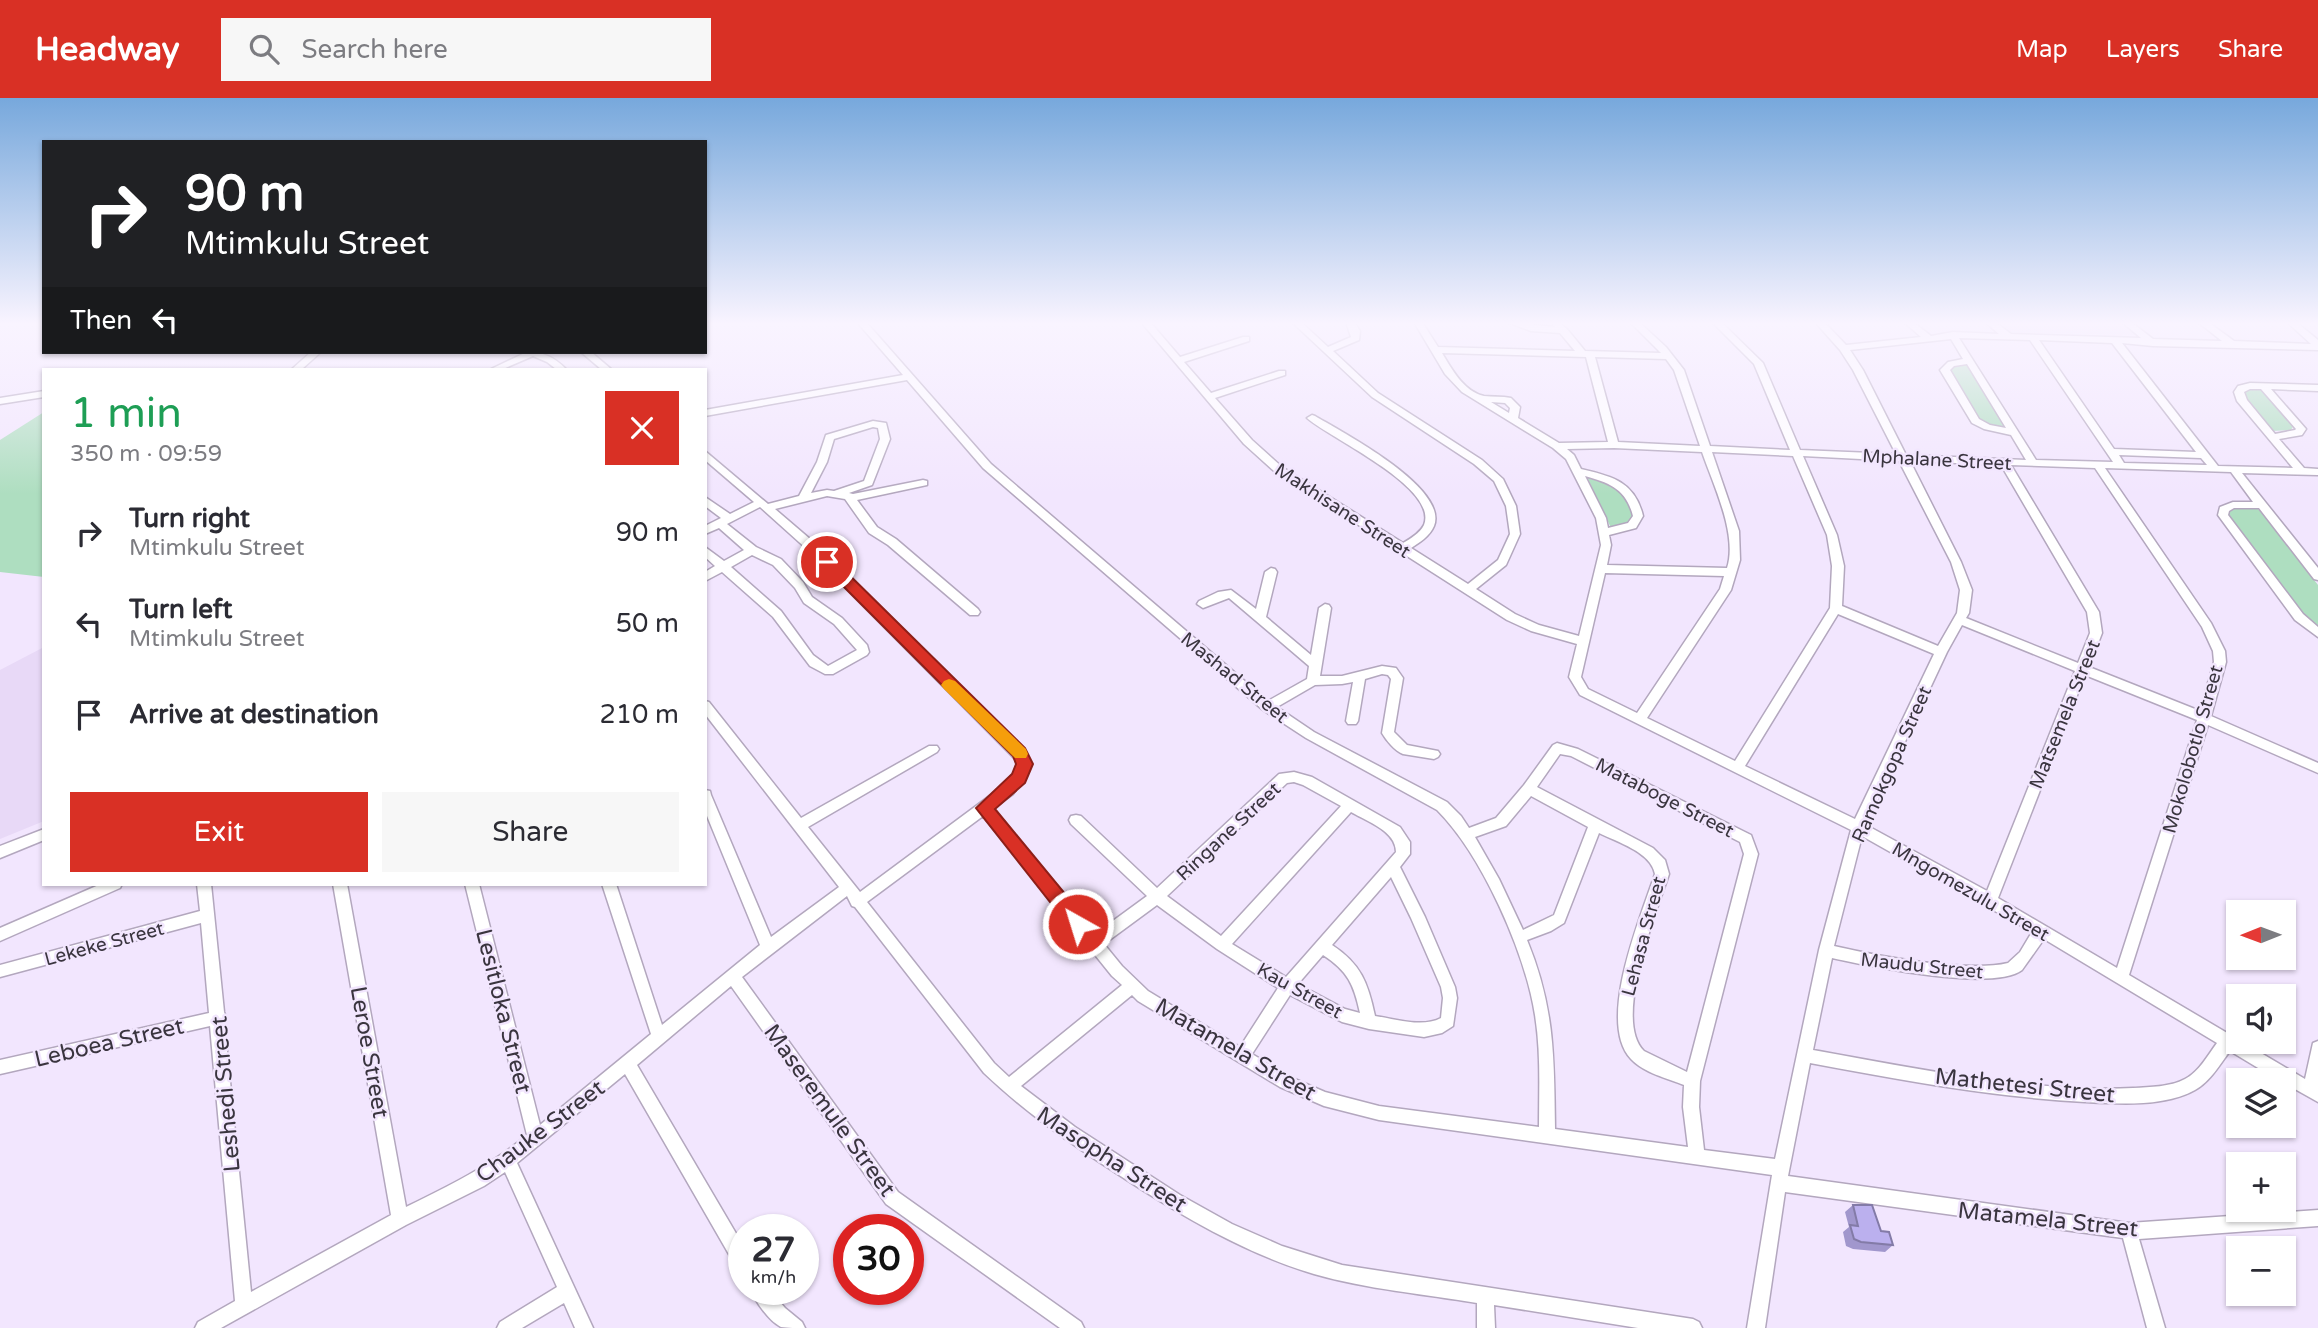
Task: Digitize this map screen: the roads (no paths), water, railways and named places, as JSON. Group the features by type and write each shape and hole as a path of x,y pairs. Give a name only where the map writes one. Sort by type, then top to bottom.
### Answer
{"street":[{"path":"707,413 896,379"},
{"name":"Mashad Street","path":"912,379 987,466 1267,707 1310,736 1442,806 1466,835 1520,937 1531,967 1543,1020 1547,1136"},
{"name":"Makhisane Street","path":"1193,379 1248,442 1278,469 1521,622 1583,641"},
{"path":"1208,397 1262,379"},
{"path":"1359,379 1375,395 1478,462 1498,479 1511,506 1515,534 1502,562 1468,590"},
{"path":"1455,379 1476,398 1557,446 1570,457 1580,472 1605,532 1605,556 1583,641"},
{"path":"1593,379 1614,445"},
{"path":"1640,719 1725,590 1732,572 1734,531 1683,379"},
{"path":"1738,767 1836,608 1836,548 1765,379"},
{"name":"Ramokgopa Street","path":"1756,1328 1780,1176 1804,1055 1826,950 1858,827 1941,652 1961,620 1966,601 1963,577 1861,379"},
{"path":"1950,379 1972,418 1987,427 2014,433"},
{"path":"1980,379 2033,463"},
{"path":"2061,379 2121,466"},
{"path":"2145,379 2214,469"},
{"path":"2263,386 2301,429 2298,433 2273,437"},
{"path":"2301,471 2239,394 2244,387 2318,388"},
{"path":"0,403 42,394"},
{"path":"1312,418 1412,484 1427,501 1432,520 1427,529 1403,549"},
{"path":"707,530 765,504 803,499 836,493 868,483 885,439 883,425 873,425 830,437 822,462 803,499"},
{"name":"Mphalane Street","path":"1557,446 1614,445 2318,472"},
{"path":"2112,452 2204,455"},
{"path":"707,456 765,504 855,589 1019,752 1024,764 1019,778 984,808 857,902"},
{"name":"Matsemela Street","path":"1990,900 2096,633 2093,612 2004,462"},
{"name":"Mokolobotlo Street","path":"2098,465 2214,639 2220,662 2121,978"},
{"path":"2234,470 2318,576"},
{"path":"1580,472 1621,486 1636,506 1638,516 1632,526 1605,532"},
{"path":"836,493 850,498 923,483"},
{"path":"850,498 873,530 892,542 974,612"},
{"path":"707,502 752,550 777,562 788,572 808,600 843,625 863,648 861,654 829,671 812,663 786,624 707,553"},
{"path":"2262,505 2233,505 2224,509 2223,515 2299,617 2318,633"},
{"path":"707,576 752,550"},
{"path":"1601,569 1732,572"},
{"path":"1260,618 1271,572"},
{"path":"1203,604 1228,593 1317,666"},
{"path":"1313,681 1325,608"},
{"path":"1836,608 1941,652"},
{"path":"1961,620 2204,718 2318,768"},
{"name":"Mngomezulu Street","path":"1583,641 1574,677 1584,692 1858,827 1990,900 2226,1041"},
{"path":"1267,707 1313,681 1342,680 1382,670 1395,672 1397,678 1388,733 1403,749 1434,754"},
{"path":"1352,722 1360,675"},
{"name":"Masopha Street","path":"708,713 965,1041 1008,1087 1045,1118 1178,1204 1266,1250 1288,1259 1342,1273 1693,1328"},
{"name":"Mataboge Street","path":"1466,835 1501,822 1529,789 1557,748 1565,748 1726,827 1749,844 1751,855 1692,1081 1690,1107 1698,1157"},
{"path":"798,826 933,749"},
{"name":"Ringane Street","path":"1094,943 1157,897 1284,778 1301,779 1395,831 1403,842 1403,854 1393,867"},
{"name":"Lehasa Street","path":"1529,789 1648,852 1660,864 1662,874 1626,999 1626,1029 1629,1042 1638,1056 1692,1081"},
{"path":"707,800 768,947"},
{"path":"1222,945 1350,805"},
{"name":"Matamela Street","path":"984,808 1131,987 1285,1082 1346,1106 1698,1157 1780,1176 2129,1231 2318,1217"},
{"name":"Kau Street","path":"1076,820 1157,897 1222,945 1287,986 1342,1015 1369,1022 1424,1030 1442,1026 1448,1021 1448,987 1393,867"},
{"path":"1520,937 1559,919 1596,824"},
{"path":"0,852 42,835"},
{"path":"1242,1057 1287,986 1393,867"},
{"path":"0,935 110,886"},
{"name":"Leshedi Street","path":"204,886 219,1017 244,1304"},
{"name":"Leroe Street","path":"340,886 400,1219"},
{"name":"Lesitloka Street","path":"473,886 536,1139"},
{"path":"609,886 659,1037"},
{"name":"Chauke Street","path":"204,1328 400,1219 478,1180 508,1161 768,947 846,889"},
{"name":"Lekeke Street","path":"0,971 207,915"},
{"name":"Maudu Street","path":"1826,950 1859,959 1928,968 2000,972 2012,969 2022,960 2041,931"},
{"path":"1322,947 1347,963 1359,976 1369,1022"},
{"name":"Maseremule Street","path":"733,977 892,1198 1074,1328"},
{"path":"1008,1087 1131,987"},
{"name":"Leboea Street","path":"0,1067 219,1017"},
{"name":"Mathetesi Street","path":"1804,1055 2007,1087 2090,1096 2123,1096 2188,1086 2201,1075 2226,1043"},
{"path":"2315,1093 2318,1048"},
{"name":"Mngomezulu Street","path":"2248,1054 2315,1093"},
{"path":"628,1063 728,1236"},
{"path":"508,1161 584,1328"},
{"path":"2129,1231 2156,1328"},
{"path":"506,1328 567,1291"},
{"path":"1485,1296 1486,1328"},
{"path":"772,1305 796,1328"}]}
